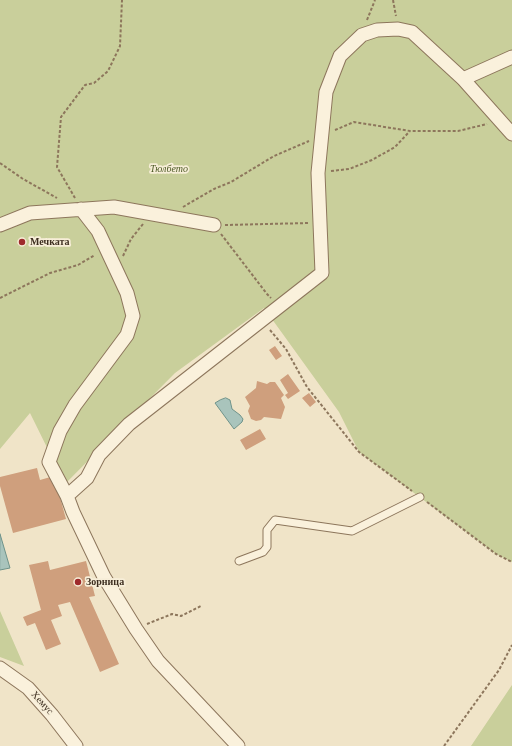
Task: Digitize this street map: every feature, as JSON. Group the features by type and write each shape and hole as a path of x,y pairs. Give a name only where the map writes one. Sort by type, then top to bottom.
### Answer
{"street":[{"path":"67,496 87,478 99,455 129,424 322,273 318,172 326,92 340,56 362,35 377,30 398,29 412,32 506,120 512,134"},
{"path":"462,79 512,57"},
{"path":"0,225 30,213 114,207 214,225"},
{"path":"78,209 98,231 127,293 133,316 127,335 75,405 60,431 49,462 67,496 73,512 104,576 136,629 158,661 238,746"},
{"name":"Хемус","path":"0,668 28,688 52,715 76,746"}],"lane":[{"path":"239,561 263,552 266,547 267,530 275,520 352,531 420,497"}],"path":[{"path":"78,209 57,167 61,117 85,85 94,83 108,71 120,46 122,0"},
{"path":"362,35 375,0"},
{"path":"393,0 398,29"},
{"path":"182,208 214,189 231,182 274,156 354,122 410,131 458,131 506,120"},
{"path":"318,172 349,169 372,160 395,147 410,131"},
{"path":"0,163 23,178 78,209"},
{"path":"120,278 121,260 131,239 146,220 159,216"},
{"path":"214,225 320,223"},
{"path":"214,225 266,294 276,302"},
{"path":"0,298 50,273 78,265 106,249"},
{"path":"263,320 286,349 307,387 358,452 496,554 512,562"},
{"path":"136,629 172,614 181,616 201,606"},
{"path":"444,746 499,670 512,645"}],"green space":[{"name":"Тюлбето","path":"0,0 512,0 512,562 496,554 359,452 339,412 264,308 175,373 65,484 30,413 0,449"},
{"path":"0,611 24,666 0,657"},
{"path":"512,685 512,746 471,746"}],"water":[{"path":"226,398 230,400 232,409 243,419 242,422 234,429 215,403"},
{"path":"0,534 10,568 0,570"}],"building":[{"path":"275,346 282,356 276,360 269,350"},
{"path":"288,374 300,391 288,399 285,395 288,393 280,380"},
{"path":"257,381 267,384 270,382 275,382 284,395 281,398 285,407 281,419 264,417 261,420 256,421 251,419 248,411 250,406 245,397 256,388"},
{"path":"309,393 316,402 310,407 302,398"},
{"path":"260,429 266,439 246,450 240,440"},
{"path":"37,468 40,480 54,476 66,519 13,533 0,486 0,477"},
{"path":"48,561 50,570 86,561 95,596 89,597 119,664 100,672 70,602 58,605 62,616 51,620 61,644 46,650 35,623 27,626 23,617 41,610 29,565"}],"place":[{"name":"Мечката","path":"22,242"},
{"name":"Зорница","path":"78,582"}]}
